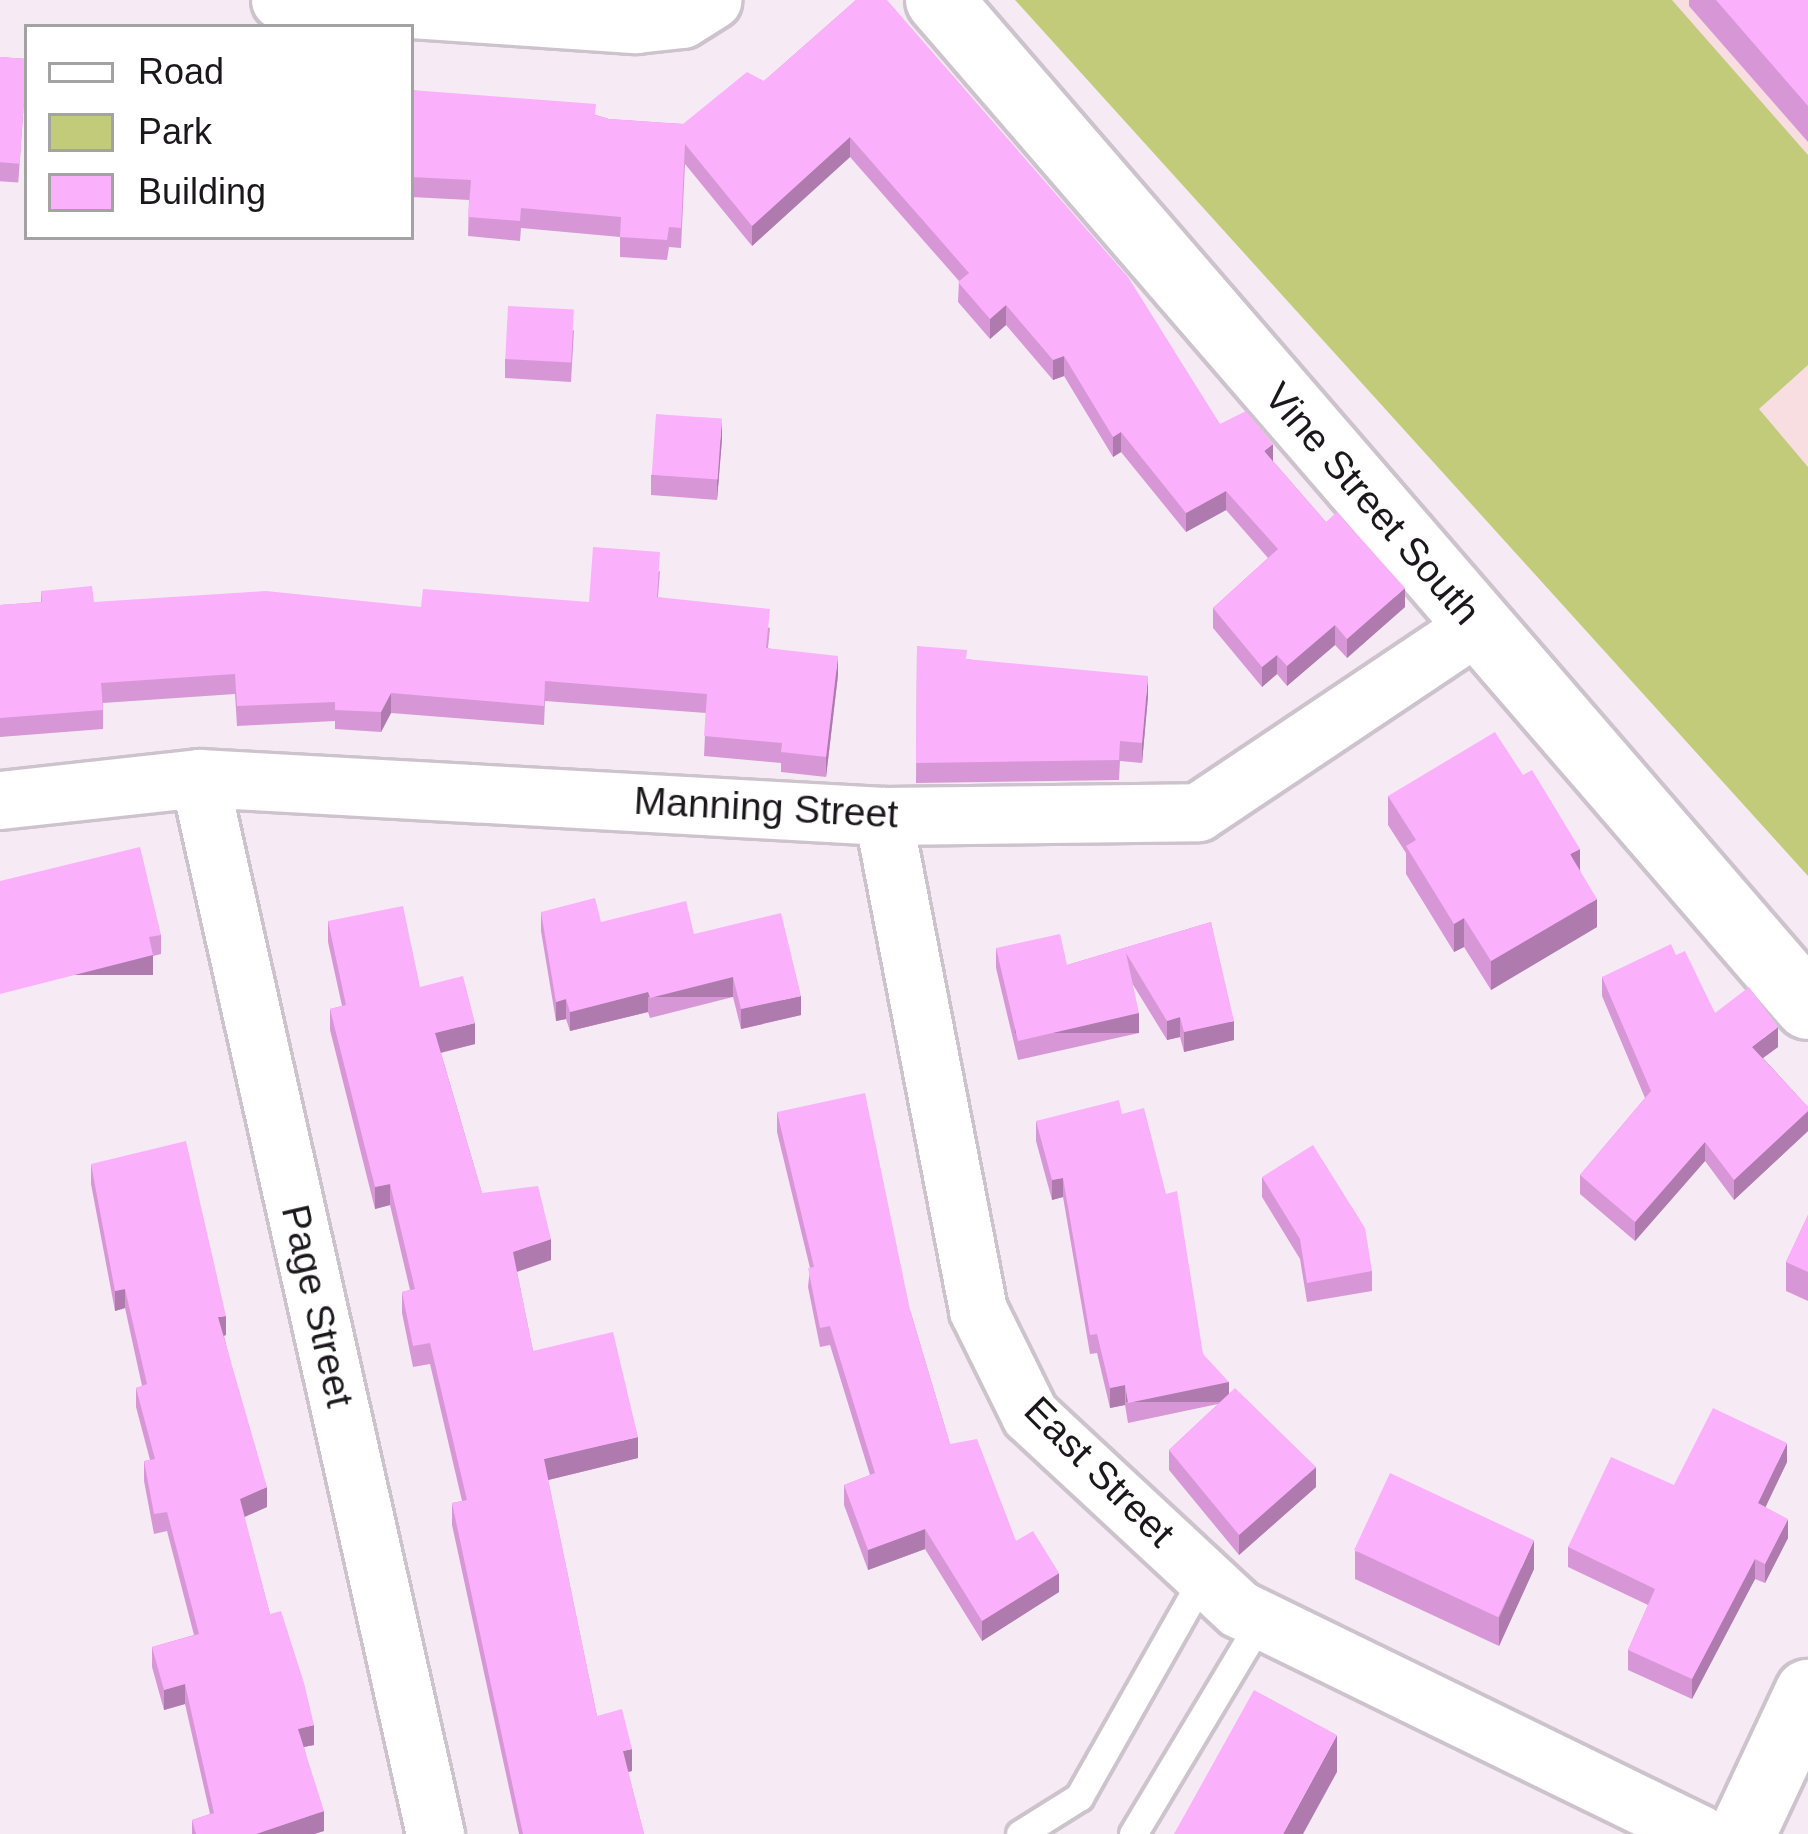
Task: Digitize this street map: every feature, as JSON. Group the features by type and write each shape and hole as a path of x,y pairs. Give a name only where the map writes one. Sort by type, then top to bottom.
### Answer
{"street":[{"path":"280,0 636,24 682,20 713,0"},
{"name":"Vine Street South","path":"939,0 1805,999"},
{"name":"Manning Street","path":"0,800 199,778 883,816 1198,812 1477,625"},
{"name":"Page Street","path":"199,778 435,1834"},
{"name":"East Street","path":"883,816 978,1310 1030,1415 1204,1576 1261,1620 1700,1834"},
{"path":"1742,1834 1808,1693"}],"lane":[{"path":"1020,1834 1079,1797 1204,1576"},
{"path":"1133,1834 1261,1620"}],"shaded area":[{"path":"1672,0 1808,0 1808,155"},
{"path":"1808,365 1808,467 1759,409"}],"green space":[{"path":"1015,0 1672,0 1808,155 1808,365 1759,409 1808,467 1808,876"}],"building":[{"path":"856,0 887,0 1128,277 1220,424 1246,411 1273,444 1264,451 1326,522 1337,512 1405,588 1347,639 1335,625 1287,666 1277,655 1262,667 1213,608 1278,549 1226,491 1186,513 1121,432 1113,437 1064,356 1053,360 1006,305 990,319 958,282 969,273 850,137 752,226 685,144 681,228 669,227 667,240 620,237 621,217 521,208 520,221 468,217 471,180 414,177 414,90 596,104 595,115 609,119 683,124 747,72 764,81"},
{"path":"1716,0 1808,0 1808,106"},
{"path":"0,57 24,59 20,164 0,162"},
{"path":"508,306 574,309 571,362 505,359"},
{"path":"656,414 722,419 718,479 652,475"},
{"path":"593,547 660,552 657,597 770,609 766,648 838,656 826,757 781,752 782,743 704,736 707,694 545,681 544,706 391,693 381,712 335,710 335,702 237,706 235,674 101,683 103,710 0,718 0,605 42,602 41,591 92,586 94,602 266,591 421,607 423,589 589,602"},
{"path":"917,646 967,650 966,659 1148,676 1142,743 1120,741 1119,760 916,763"},
{"path":"1495,732 1523,775 1532,770 1580,849 1570,854 1597,899 1491,961 1464,918 1454,924 1406,846 1416,840 1388,796"},
{"path":"140,847 161,935 149,937 153,955 0,994 0,881"},
{"path":"595,898 601,922 686,901 694,934 781,913 801,996 741,1009 733,977 570,1012 566,999 556,1002 541,912"},
{"path":"403,906 420,987 463,976 475,1023 435,1033 482,1193 538,1186 551,1239 513,1252 533,1351 613,1332 638,1437 544,1459 597,1716 622,1709 632,1749 623,1751 644,1834 523,1834 452,1503 467,1500 430,1343 413,1346 402,1292 415,1289 390,1184 375,1187 330,1009 346,1005 328,921"},
{"path":"1211,922 1234,1021 1184,1032 1180,1017 1167,1021 1126,953 1139,1013 1018,1041 996,948 1060,934 1067,965"},
{"path":"1671,944 1676,955 1685,951 1715,1013 1749,987 1778,1027 1752,1047 1808,1111 1734,1180 1705,1142 1635,1222 1580,1175 1651,1091 1602,977"},
{"path":"865,1093 910,1310 950,1444 977,1439 1016,1541 1033,1531 1059,1573 982,1621 925,1529 868,1550 844,1485 875,1473 830,1326 820,1328 808,1268 814,1267 777,1112"},
{"path":"1119,1100 1122,1114 1144,1108 1166,1194 1177,1191 1203,1354 1229,1382 1128,1403 1125,1385 1110,1388 1097,1334 1090,1335 1063,1178 1052,1180 1036,1121"},
{"path":"186,1141 226,1316 218,1317 267,1487 240,1499 270,1614 281,1611 304,1683 314,1725 298,1729 324,1811 256,1834 196,1834 192,1820 214,1813 185,1684 164,1690 152,1647 199,1634 167,1512 154,1514 144,1461 155,1459 136,1388 147,1384 125,1289 115,1291 91,1164"},
{"path":"1313,1145 1365,1228 1372,1271 1307,1283 1300,1239 1262,1177"},
{"path":"1808,1215 1808,1272 1786,1262"},
{"path":"1235,1388 1316,1467 1239,1535 1169,1450"},
{"path":"1713,1408 1787,1443 1758,1503 1788,1519 1765,1564 1755,1559 1692,1679 1628,1650 1655,1589 1568,1547 1611,1457 1674,1485"},
{"path":"1390,1473 1534,1540 1498,1617 1354,1550"},
{"path":"1254,1690 1337,1735 1283,1834 1174,1834"}]}
